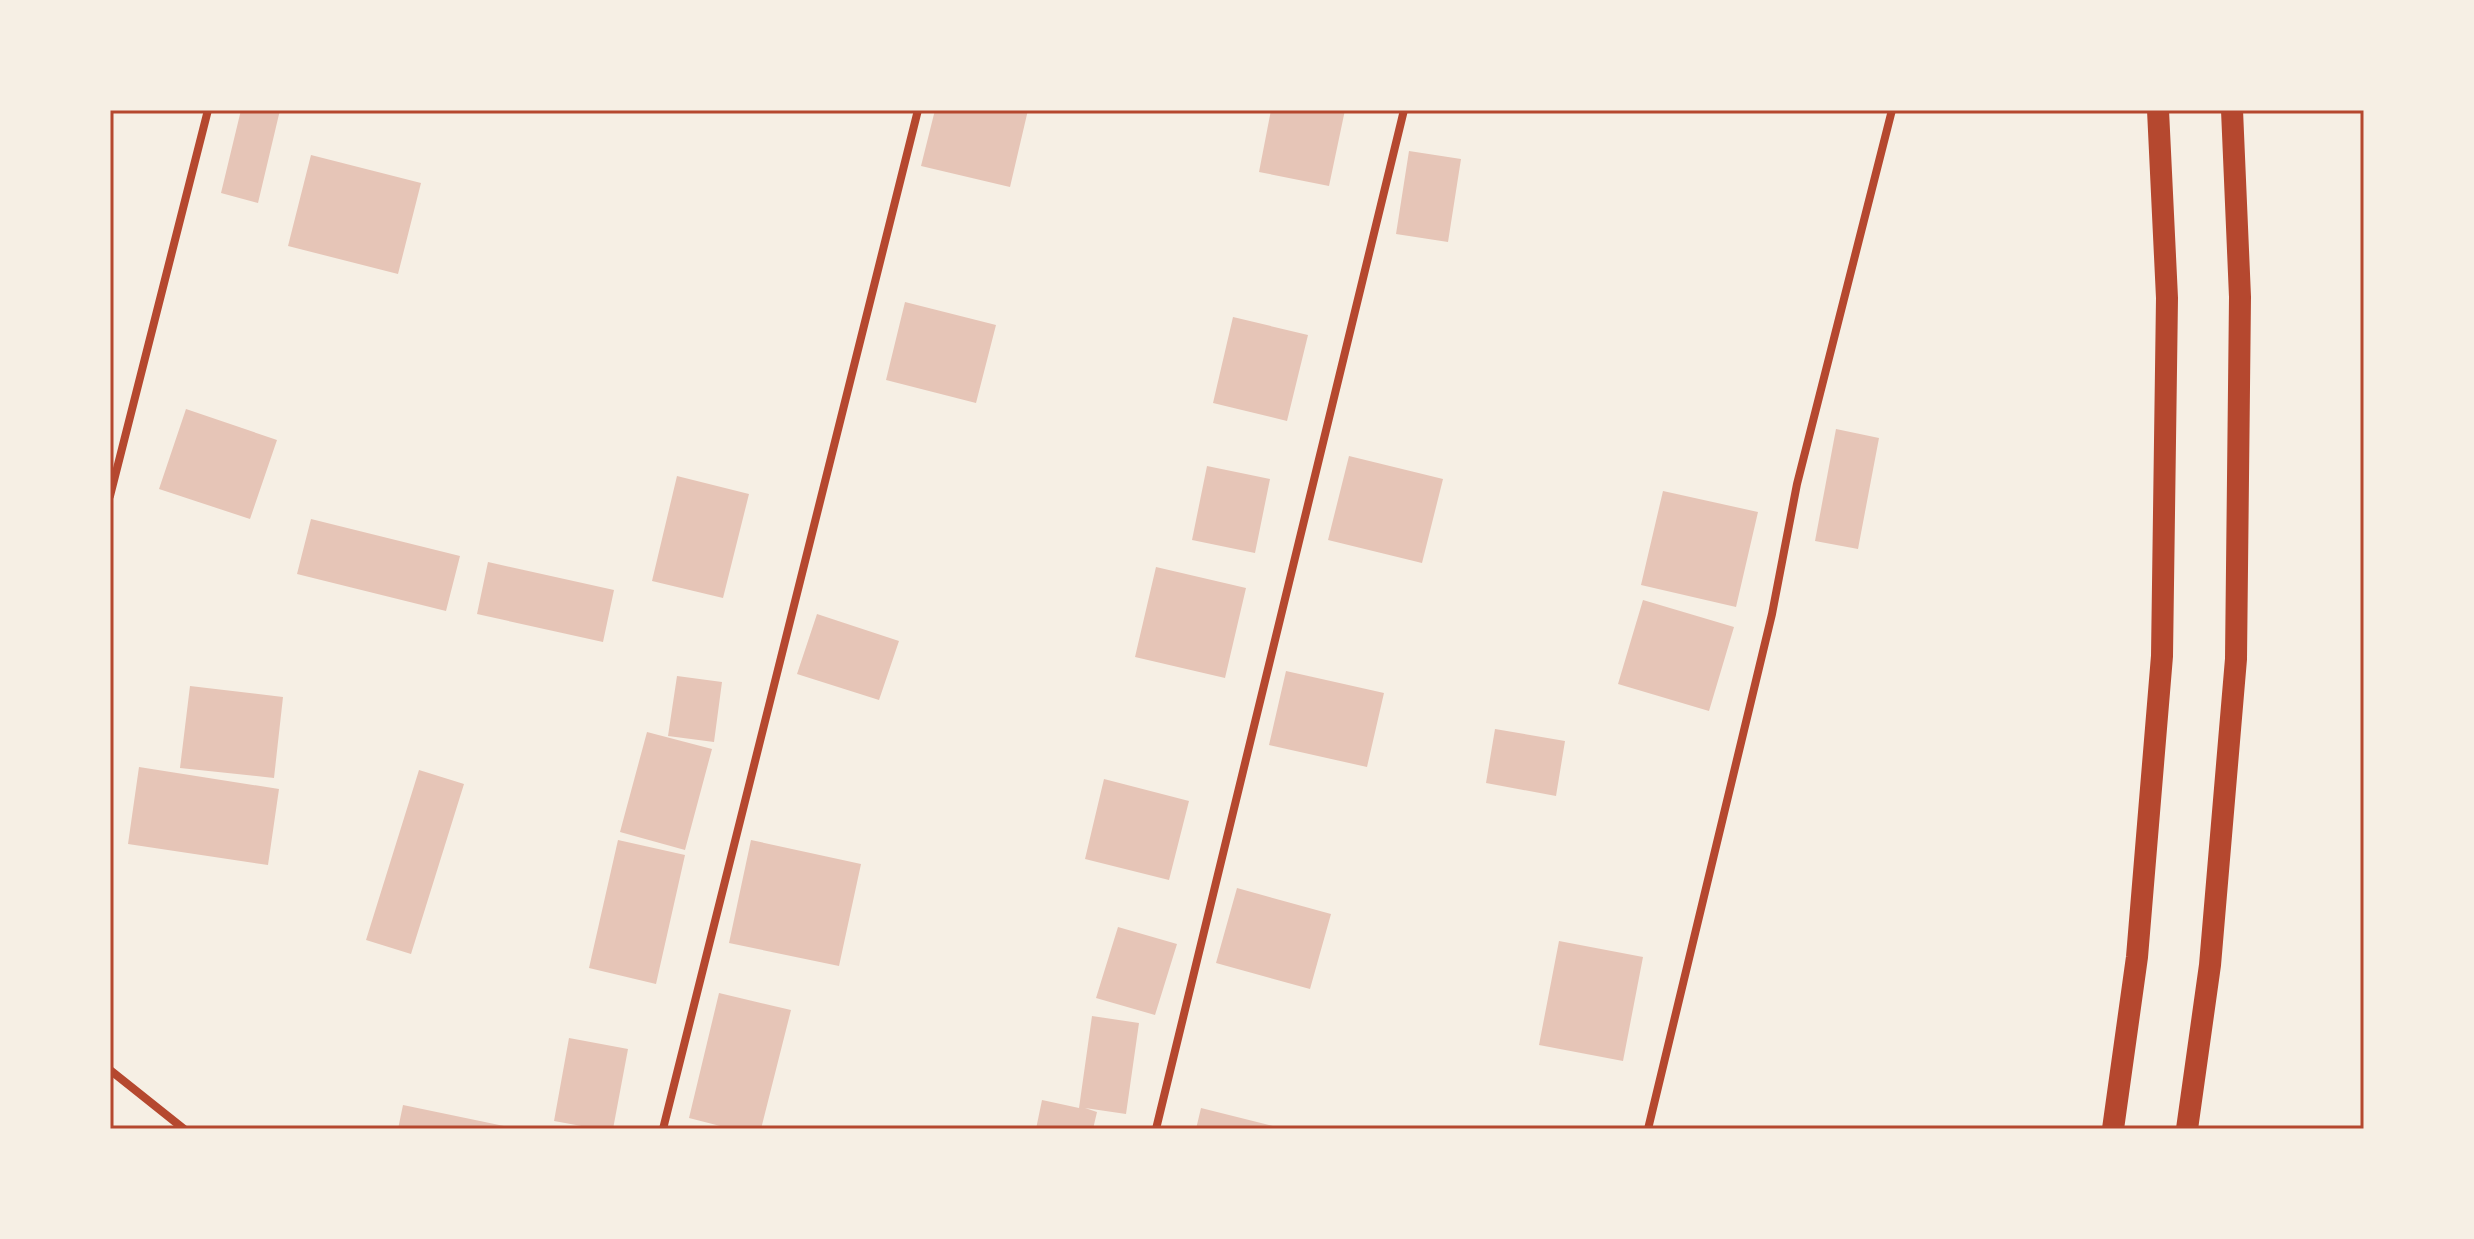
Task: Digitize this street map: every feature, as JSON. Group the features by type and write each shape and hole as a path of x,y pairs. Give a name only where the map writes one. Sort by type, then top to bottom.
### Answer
{"highway":[{"path":"2113,1129 2137,957 2162,656 2167,298 2158,110"},
{"path":"2187,1129 2210,965 2236,659 2240,297 2232,110"}],"street":[{"path":"110,496 208,110"},
{"path":"663,1129 918,110"},
{"path":"1156,1129 1404,110"},
{"path":"1648,1129 1772,614 1797,484 1892,110"},
{"path":"110,1070 184,1129"}],"building":[{"path":"241,110 280,110 258,203 221,193"},
{"path":"935,110 1028,110 1010,187 921,166"},
{"path":"1271,110 1345,110 1329,186 1259,172"},
{"path":"1409,151 1461,159 1448,242 1396,234"},
{"path":"311,155 421,183 398,274 288,246"},
{"path":"905,302 996,325 976,403 886,380"},
{"path":"1233,317 1308,335 1287,421 1213,403"},
{"path":"186,409 277,440 250,519 159,489"},
{"path":"1836,429 1879,438 1858,549 1815,541"},
{"path":"1349,456 1443,479 1422,563 1328,540"},
{"path":"1207,466 1270,479 1255,553 1192,540"},
{"path":"677,476 749,494 723,598 652,581"},
{"path":"1663,491 1758,512 1736,607 1641,585"},
{"path":"311,519 460,556 446,611 297,574"},
{"path":"488,562 614,590 603,642 477,614"},
{"path":"1156,567 1246,588 1225,678 1135,657"},
{"path":"1643,600 1734,627 1709,711 1618,684"},
{"path":"817,614 899,641 879,700 797,674"},
{"path":"1286,671 1384,693 1367,767 1269,745"},
{"path":"677,676 722,682 714,742 668,736"},
{"path":"190,686 283,697 274,778 180,768"},
{"path":"1495,729 1565,741 1556,796 1486,783"},
{"path":"647,732 712,749 685,850 620,832"},
{"path":"139,767 279,789 268,865 128,844"},
{"path":"419,770 464,784 411,954 366,940"},
{"path":"1104,779 1189,801 1169,880 1085,859"},
{"path":"618,840 685,855 656,984 589,968"},
{"path":"751,840 861,864 839,966 729,943"},
{"path":"1237,888 1331,914 1310,989 1216,963"},
{"path":"1118,927 1177,944 1155,1015 1096,998"},
{"path":"1559,941 1643,957 1623,1061 1539,1045"},
{"path":"719,993 791,1010 761,1129 732,1129 689,1118"},
{"path":"1092,1016 1139,1023 1126,1114 1085,1108 1097,1112 1093,1129 1036,1129 1042,1100 1079,1108"},
{"path":"569,1038 628,1049 613,1129 554,1121"},
{"path":"403,1105 514,1128 514,1129 398,1129"},
{"path":"1201,1108 1281,1128 1281,1129 1196,1129"}]}
